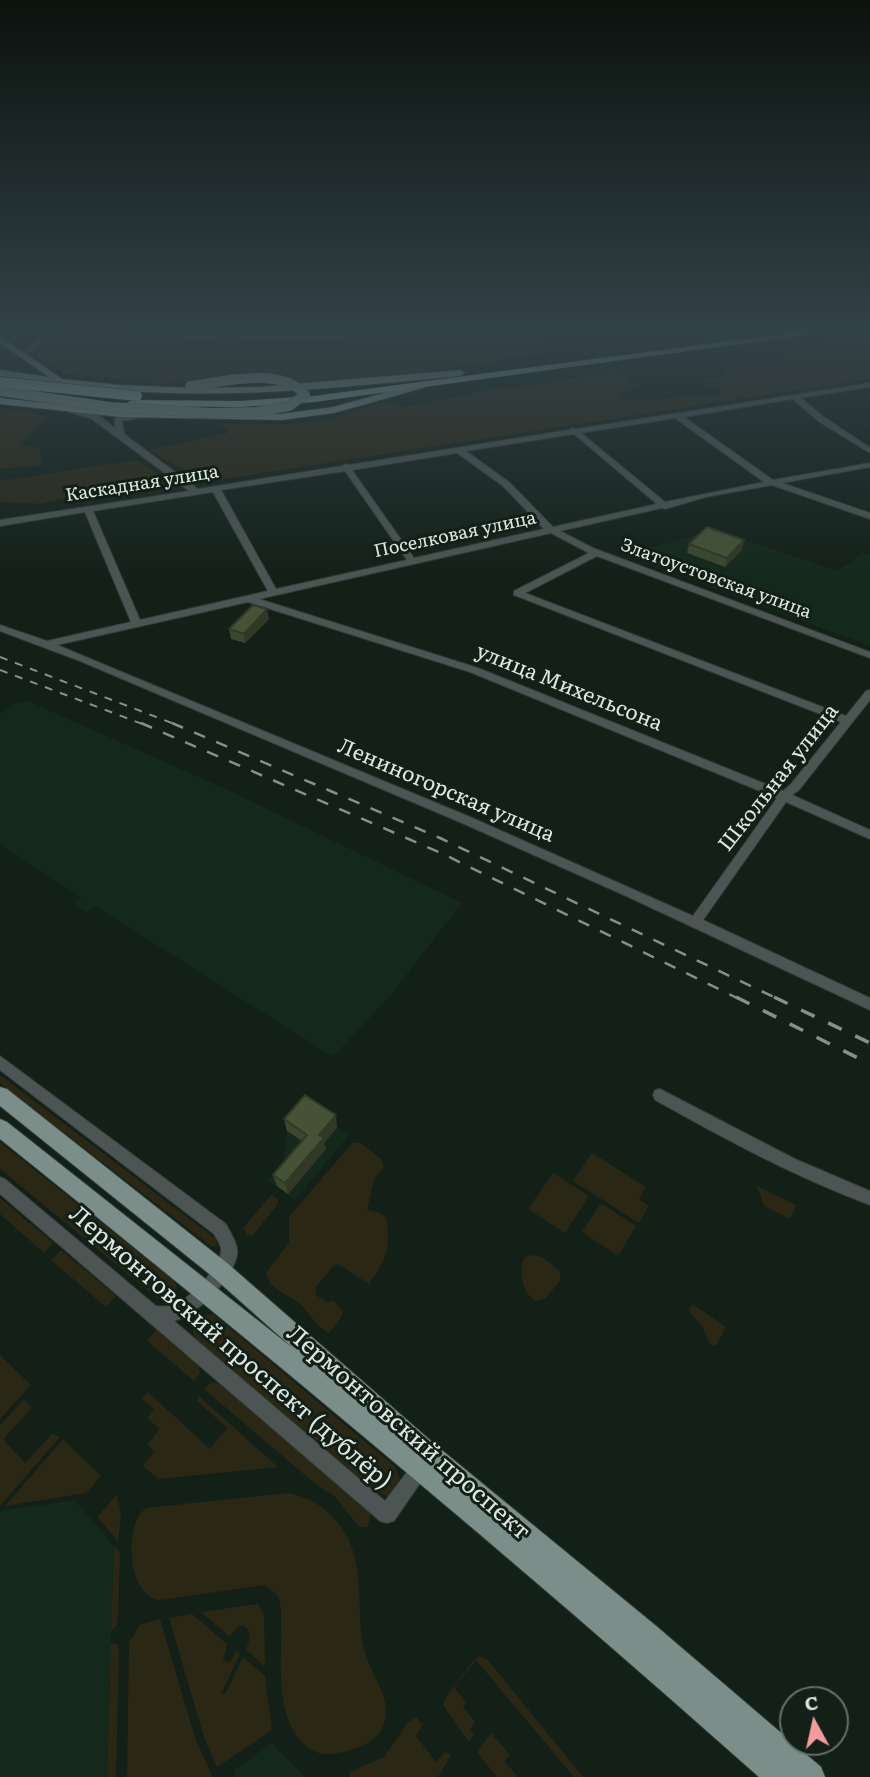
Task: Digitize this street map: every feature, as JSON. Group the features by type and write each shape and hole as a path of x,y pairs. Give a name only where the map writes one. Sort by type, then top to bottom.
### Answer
{"main road":[{"path":"147,415 300,415"},
{"name":"Лермонтовский проспект","path":"0,1095 220,1270 430,1455 646,1634 811,1777"},
{"name":"Лермонтовский проспект","path":"0,1128 204,1290 638,1652 779,1777"}],"street":[{"path":"92,415 195,491"},
{"path":"120,434 118,420 147,415"},
{"path":"676,415 770,482 870,516"},
{"name":"Каскадная улица","path":"0,523 676,415"},
{"path":"820,415 870,452"},
{"path":"573,430 665,506"},
{"name":"Златоустовская улица","path":"457,449 506,484 540,522 596,552 870,655"},
{"name":"Поселковая улица","path":"48,644 411,560 770,482 870,465"},
{"path":"346,466 411,560"},
{"path":"215,488 273,592"},
{"path":"88,509 136,623"},
{"path":"596,552 517,593 848,721"},
{"name":"улица Михельсона","path":"246,598 474,670 784,796 870,835"},
{"name":"Лениногорская улица","path":"0,628 48,644 145,687 410,794 696,921 870,1004"},
{"name":"Школьная улица","path":"696,921 784,796 870,694"},
{"path":"0,1062 220,1229 228,1244 229,1254 220,1270 182,1312 168,1316 156,1314"},
{"path":"660,1096 779,1161 825,1183 870,1198"},
{"name":"Лермонтовский проспект (дублёр)","path":"0,1184 156,1314 224,1377 387,1514 419,1470"}],"shaded area":[{"path":"0,415 49,416 20,444 40,449 42,465 0,469"},
{"path":"343,415 638,415 223,479 197,478 149,450 229,433 222,424 296,424"},
{"path":"137,460 158,474 160,479 141,481 116,491 80,494 40,504 0,502 0,481"},
{"path":"715,530 835,570 848,565 861,552 870,555 870,646 625,555"},
{"path":"28,701 228,790 462,903 390,996 333,1057 95,906 87,912 74,904 81,897 0,845 0,714 13,704"},
{"path":"0,1075 216,1239 217,1246 212,1247 0,1083"},
{"path":"307,1107 349,1135 295,1200 268,1180 283,1160 287,1131"},
{"path":"0,1142 174,1281 177,1287 173,1298 158,1299 0,1169"},
{"path":"352,1143 361,1143 381,1159 384,1167 374,1180 367,1210 386,1217 388,1245 380,1268 369,1284 338,1264 333,1266 316,1287 316,1295 326,1302 334,1301 343,1311 329,1333 298,1302 274,1287 266,1273 289,1242 289,1217"},
{"path":"592,1153 646,1187 639,1199 649,1206 639,1223 573,1181"},
{"path":"553,1173 589,1196 565,1233 528,1209"},
{"path":"757,1186 796,1205 790,1219 764,1206"},
{"path":"271,1195 278,1199 278,1204 253,1235 247,1236 243,1228"},
{"path":"0,1198 53,1243 44,1253 0,1214"},
{"path":"601,1203 636,1226 618,1256 582,1232"},
{"path":"61,1250 116,1296 106,1307 51,1260"},
{"path":"525,1257 542,1257 559,1270 561,1280 545,1299 535,1301 524,1287 521,1274"},
{"path":"692,1304 726,1327 716,1346 710,1344 703,1328 688,1310"},
{"path":"202,1315 214,1315 394,1466 400,1478 393,1495 388,1497 376,1491 194,1338 193,1326"},
{"path":"156,1330 199,1366 200,1373 194,1381 147,1341"},
{"path":"0,1355 31,1385 0,1419"},
{"path":"211,1382 218,1383 368,1510 371,1516 367,1527 359,1527 335,1497 313,1482 204,1389"},
{"path":"148,1392 210,1449 227,1428 197,1401 199,1396 278,1467 158,1479 143,1466 154,1451 147,1445 160,1429 147,1418 154,1409 142,1399"},
{"path":"24,1399 32,1408 3,1439 25,1463 52,1434 60,1437 0,1506 0,1425"},
{"path":"63,1439 101,1476 86,1493 5,1506"},
{"path":"288,1493 312,1501 326,1510 343,1530 350,1544 358,1573 364,1649 385,1701 385,1719 381,1731 372,1741 332,1754 322,1754 306,1747 292,1728 283,1700 280,1607 279,1599 273,1592 265,1585 160,1600 149,1596 140,1586 132,1558 134,1528 146,1508"},
{"path":"117,1494 121,1514 118,1541 97,1517"},
{"path":"75,1500 114,1546 107,1777 0,1777 0,1511"},
{"path":"114,1546 120,1552 118,1618 116,1627 111,1631"},
{"path":"258,1604 264,1615 265,1666 246,1650 250,1638 248,1629 243,1625 237,1627 230,1637 201,1612"},
{"path":"192,1614 227,1644 223,1661 230,1662 236,1651 240,1654 221,1694 226,1693 243,1657 265,1676 272,1730 217,1767 204,1737 169,1618"},
{"path":"160,1619 196,1741 213,1777 127,1777 129,1642 141,1624"},
{"path":"111,1643 118,1645 119,1649 116,1777 107,1777"},
{"path":"480,1656 488,1660 583,1777 574,1777 476,1660 454,1687 466,1703 463,1707 475,1722 470,1730 474,1735 469,1742 443,1705 447,1695 474,1660"},
{"path":"416,1717 423,1724 416,1736 436,1762 445,1752 451,1755 438,1777 350,1777 350,1772 384,1757 408,1722"},
{"path":"491,1733 510,1755 505,1762 518,1777 497,1777 477,1752"},
{"path":"272,1743 305,1777 234,1777 234,1770"}],"building":[{"path":"707,527 744,540 727,558 689,544"},
{"path":"253,605 267,609 244,634 229,629"},
{"path":"305,1095 336,1115 319,1135 324,1138 285,1183 273,1175 307,1135 284,1119"}],"railway":[{"path":"0,657 174,724"},
{"path":"0,670 145,725"},
{"path":"141,723 441,853 739,999"},
{"path":"174,724 440,838 778,999"},
{"path":"736,997 870,1064"},
{"path":"774,997 870,1043"}]}
